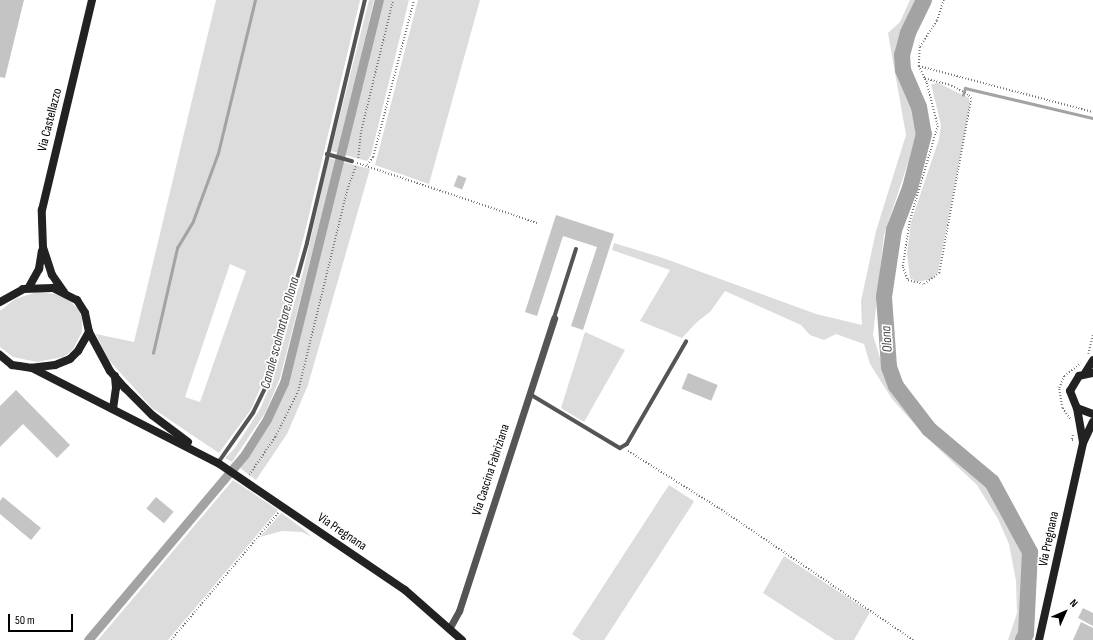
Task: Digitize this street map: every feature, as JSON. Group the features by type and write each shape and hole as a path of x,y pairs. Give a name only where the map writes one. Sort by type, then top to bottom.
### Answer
{"street":[{"name":"Via Castellazzo","path":"64,292 52,275 43,248 41,224 46,189 92,0"},
{"name":"Via Castellazzo","path":"29,287 39,269 43,248"},
{"path":"0,294 29,287 53,288 64,292"},
{"path":"0,302 19,290"},
{"name":"Via Pregnana","path":"64,292 82,306 89,332 114,376 152,414 202,453"},
{"name":"Via Cascina Fabriziana","path":"449,628 459,611 528,393 554,318"},
{"path":"0,365 32,368 55,365 70,359 83,344 89,332"},
{"path":"0,355 12,365"},
{"name":"Via Pregnana","path":"1083,443 1077,408 1071,398 1070,391 1075,380 1089,373 1093,360"},
{"name":"Via Pregnana","path":"32,368 202,453 220,464 405,590 462,640"},
{"path":"113,409 116,388 114,376"},
{"path":"1077,408 1093,414"},
{"name":"Via Pregnana","path":"1039,640 1083,443 1093,422"}],"lane":[{"path":"220,464 253,413 268,382 306,243 365,0"},
{"path":"328,154 352,161"},
{"path":"554,318 576,249"},
{"path":"528,393 620,448 627,444 686,342"}],"path":[{"path":"243,479 275,438 298,391 347,190 357,163 361,131 393,0"},
{"path":"366,165 373,157 414,0"},
{"path":"925,78 949,85 968,95 971,99 939,273 924,284 908,280 903,267 910,221 938,126 925,78 919,66 920,47 937,21 944,0"},
{"path":"919,66 1093,112"},
{"path":"357,163 537,223"},
{"path":"620,448 719,508 913,640"},
{"path":"171,640 283,507"}],"shaded area":[{"path":"216,0 360,0 304,236 266,376 250,411 219,453 152,408 108,359 96,334 134,342","holes":["230,264 246,271 200,402 185,397"]},
{"path":"369,0 374,0 339,153 331,151"},
{"path":"382,0 409,0 371,155 367,161 345,155"},
{"path":"418,0 480,0 429,184 375,165"},
{"path":"910,0 918,0 901,36 896,55 901,85 908,91 915,114 917,136 884,235 873,335 889,387 927,432 988,486 1024,555 1021,634 1018,640 1008,640 1017,613 1016,581 1009,544 998,519 977,485 926,437 892,399 870,364 864,344 836,334 824,340 810,335 801,325 725,291 710,312 697,322 682,338 640,321 670,270 612,250 614,243 663,258 816,314 862,325 861,301 876,231 906,135 888,33 900,22"},
{"path":"938,83 969,98 970,105 938,272 932,279 917,282 910,278 907,254 911,222 939,139 941,125 931,84"},
{"path":"329,158 336,160 280,378 265,413 232,462 225,458 235,448 260,409 273,379 303,272"},
{"path":"343,162 370,169 308,385 287,434 256,480 240,468 265,431 292,371"},
{"path":"37,292 55,294 68,299 78,309 82,318 82,332 72,351 63,357 37,362 13,357 0,347 0,311 15,299"},
{"path":"585,332 625,350 584,422 561,408"},
{"path":"233,480 278,510 168,640 98,640"},
{"path":"669,485 694,501 604,640 581,640 572,634"},
{"path":"281,513 312,537 302,532 282,531 260,537"},
{"path":"784,556 870,612 854,640 835,640 763,593"}],"building":[{"path":"0,0 24,0 5,78 0,77"},
{"path":"458,175 466,178 462,189 454,186"},
{"path":"556,215 614,234 583,330 571,326 597,247 563,236 537,316 525,312"},
{"path":"688,373 718,385 711,401 682,389"},
{"path":"16,390 70,445 57,458 23,424 0,447 0,406"},
{"path":"3,497 41,528 31,540 0,514 0,501"},
{"path":"156,497 174,512 164,523 146,508"},
{"path":"1083,608 1093,613 1093,626 1078,618"},
{"path":"1081,622 1093,628 1093,640 1073,640"}],"waterway":[{"path":"153,353 177,248 193,221 218,153 255,0"},
{"name":"Canale scolmatore Olona","path":"88,640 245,454 267,419 284,383 379,0"},
{"name":"Olona","path":"924,0 908,33 902,55 903,70 919,107 924,134 910,188 894,230 884,297 889,367 896,386 929,429 992,482 1030,552 1026,634 1023,640"},
{"path":"963,95 965,88 1093,118"}]}
